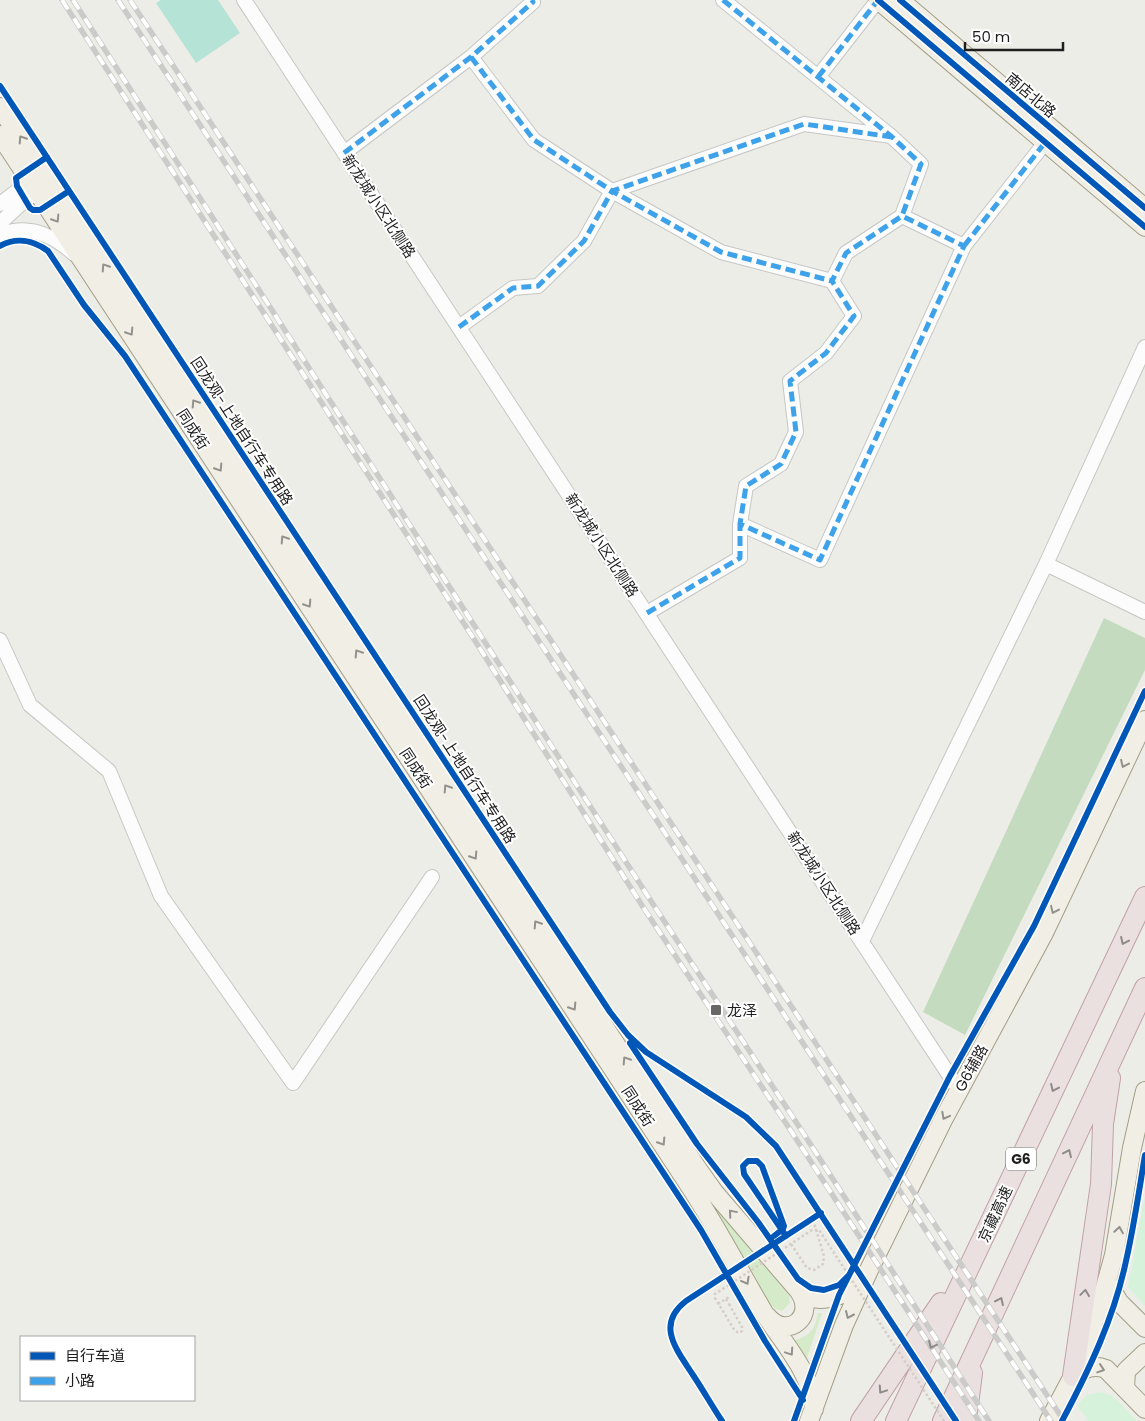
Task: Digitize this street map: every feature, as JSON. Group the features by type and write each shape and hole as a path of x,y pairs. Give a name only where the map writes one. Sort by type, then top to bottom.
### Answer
{"highway":[{"name":"京藏高速","path":"896,1421 1145,897"},
{"name":"G6","path":"944,1421 1145,988"},
{"path":"1073,1376 1101,1184 1103,1124 1114,1054"},
{"path":"861,1421 978,1248"},
{"path":"966,1421 975,1359 979,1345"}],"main road":[{"name":"南店北路","path":"878,0 1050,137 1145,208"},
{"name":"南店北路","path":"900,0 1145,227"},
{"name":"同成街","path":"0,106 40,182 103,292 692,1188 764,1312 804,1372 812,1390 811,1415"},
{"name":"同成街","path":"0,135 40,182 714,1192 798,1290 806,1296 816,1299 860,1283 857,1271"},
{"name":"G6辅路","path":"811,1415 844,1325 857,1271 959,1090 1044,933 1145,720"},
{"path":"1048,1421 1073,1376 1089,1337 1107,1282 1119,1232 1132,1148 1145,1092"},
{"path":"1107,1282 1119,1302 1145,1328"},
{"path":"764,1312 770,1320 778,1325 792,1326 802,1317 805,1310 805,1303 798,1290"},
{"path":"1125,1388 1126,1370 1145,1353"},
{"path":"1073,1376 1084,1369 1099,1366 1112,1374 1145,1409"}],"street":[{"name":"新龙城小区北侧路","path":"244,0 959,1090"},
{"path":"344,153 471,57 533,0"},
{"path":"724,0 892,136 921,164 902,216 846,253 832,281"},
{"path":"818,77 878,0"},
{"path":"471,57 534,140 612,191 721,252 832,281 854,316 826,353 790,381 796,432 781,464 746,486 740,524 740,558 647,614"},
{"path":"459,327 513,288 538,286 584,241 612,191 804,124 892,136"},
{"path":"740,524 820,560 964,246 1050,137"},
{"path":"0,204 40,182"},
{"path":"0,223 26,200 40,182"},
{"path":"902,216 964,246"},
{"path":"0,235 25,230 50,236 75,256 103,292"},
{"path":"862,941 1046,564 1145,347"},
{"path":"1046,564 1145,612"},
{"path":"0,640 30,705 109,771 161,896 293,1083 432,877"}],"path":[{"path":"780,1241 814,1218"},
{"path":"780,1241 809,1222 812,1222 824,1256 820,1267 814,1270 807,1268 791,1244"},
{"path":"780,1228 780,1241 785,1260"},
{"path":"718,1304 726,1299 742,1327 742,1331 739,1333 735,1331 718,1304 715,1298 716,1293 812,1230 819,1230 944,1421"},
{"path":"841,1289 857,1271"},
{"path":"841,1289 857,1271"},
{"path":"730,1279 734,1287"}],"green space":[{"path":"161,0 218,0 240,33 196,63 156,3"},
{"path":"1104,618 1145,638 1145,670 965,1035 923,1012"},
{"path":"1145,1194 1145,1306 1128,1287"},
{"path":"707,1198 746,1242 789,1296 790,1303 782,1311 776,1309 765,1300 757,1279"},
{"path":"818,1313 822,1313 806,1361 793,1341 811,1332"},
{"path":"1100,1392 1113,1396 1137,1421 1088,1421 1077,1405 1087,1395"}],"railway":[{"path":"62,0 472,636 643,907 979,1421"},
{"path":"73,0 651,901 989,1421"},
{"path":"118,0 1051,1421"},
{"path":"130,0 1064,1421"}],"marked path":[{"path":"344,153 471,57 533,2 532,0"},
{"path":"723,0 892,137 921,164 902,216 846,253 832,281 854,316 826,353 790,381 796,432 781,464 746,486 740,524 820,560 964,246 902,216"},
{"path":"818,77 878,0"},
{"path":"471,57 534,140 612,191 804,124 892,137"},
{"path":"964,246 1047,140"},
{"path":"459,327 513,288 538,286 584,241 612,191 721,252 832,281"},
{"path":"647,613 740,558 740,524"}],"cycle path":[{"path":"878,0 1145,227"},
{"path":"900,0 1145,208"},
{"name":"回龙观-上地自行车专用路","path":"0,86 610,1012 628,1035 646,1052 746,1117 776,1146 956,1421"},
{"path":"47,157 16,178 17,186 30,208 40,210 69,191"},
{"path":"0,246 12,241 24,241 36,244 48,251 84,305 125,356 701,1230 765,1341 803,1400"},
{"path":"794,1421 839,1295 950,1076 1034,926 1145,691"},
{"path":"630,1043 697,1144 758,1222 798,1279 811,1288 824,1290 839,1285 849,1275"},
{"path":"1062,1421 1100,1343 1115,1303 1129,1248 1145,1155"},
{"path":"774,1236 783,1229 784,1226 762,1166 757,1161 748,1161 743,1166 744,1174 786,1236"},
{"path":"722,1421 676,1347 670,1328 672,1319 677,1310 686,1301 821,1213"}],"place":[{"name":"龙泽","path":"716,1010"}]}
